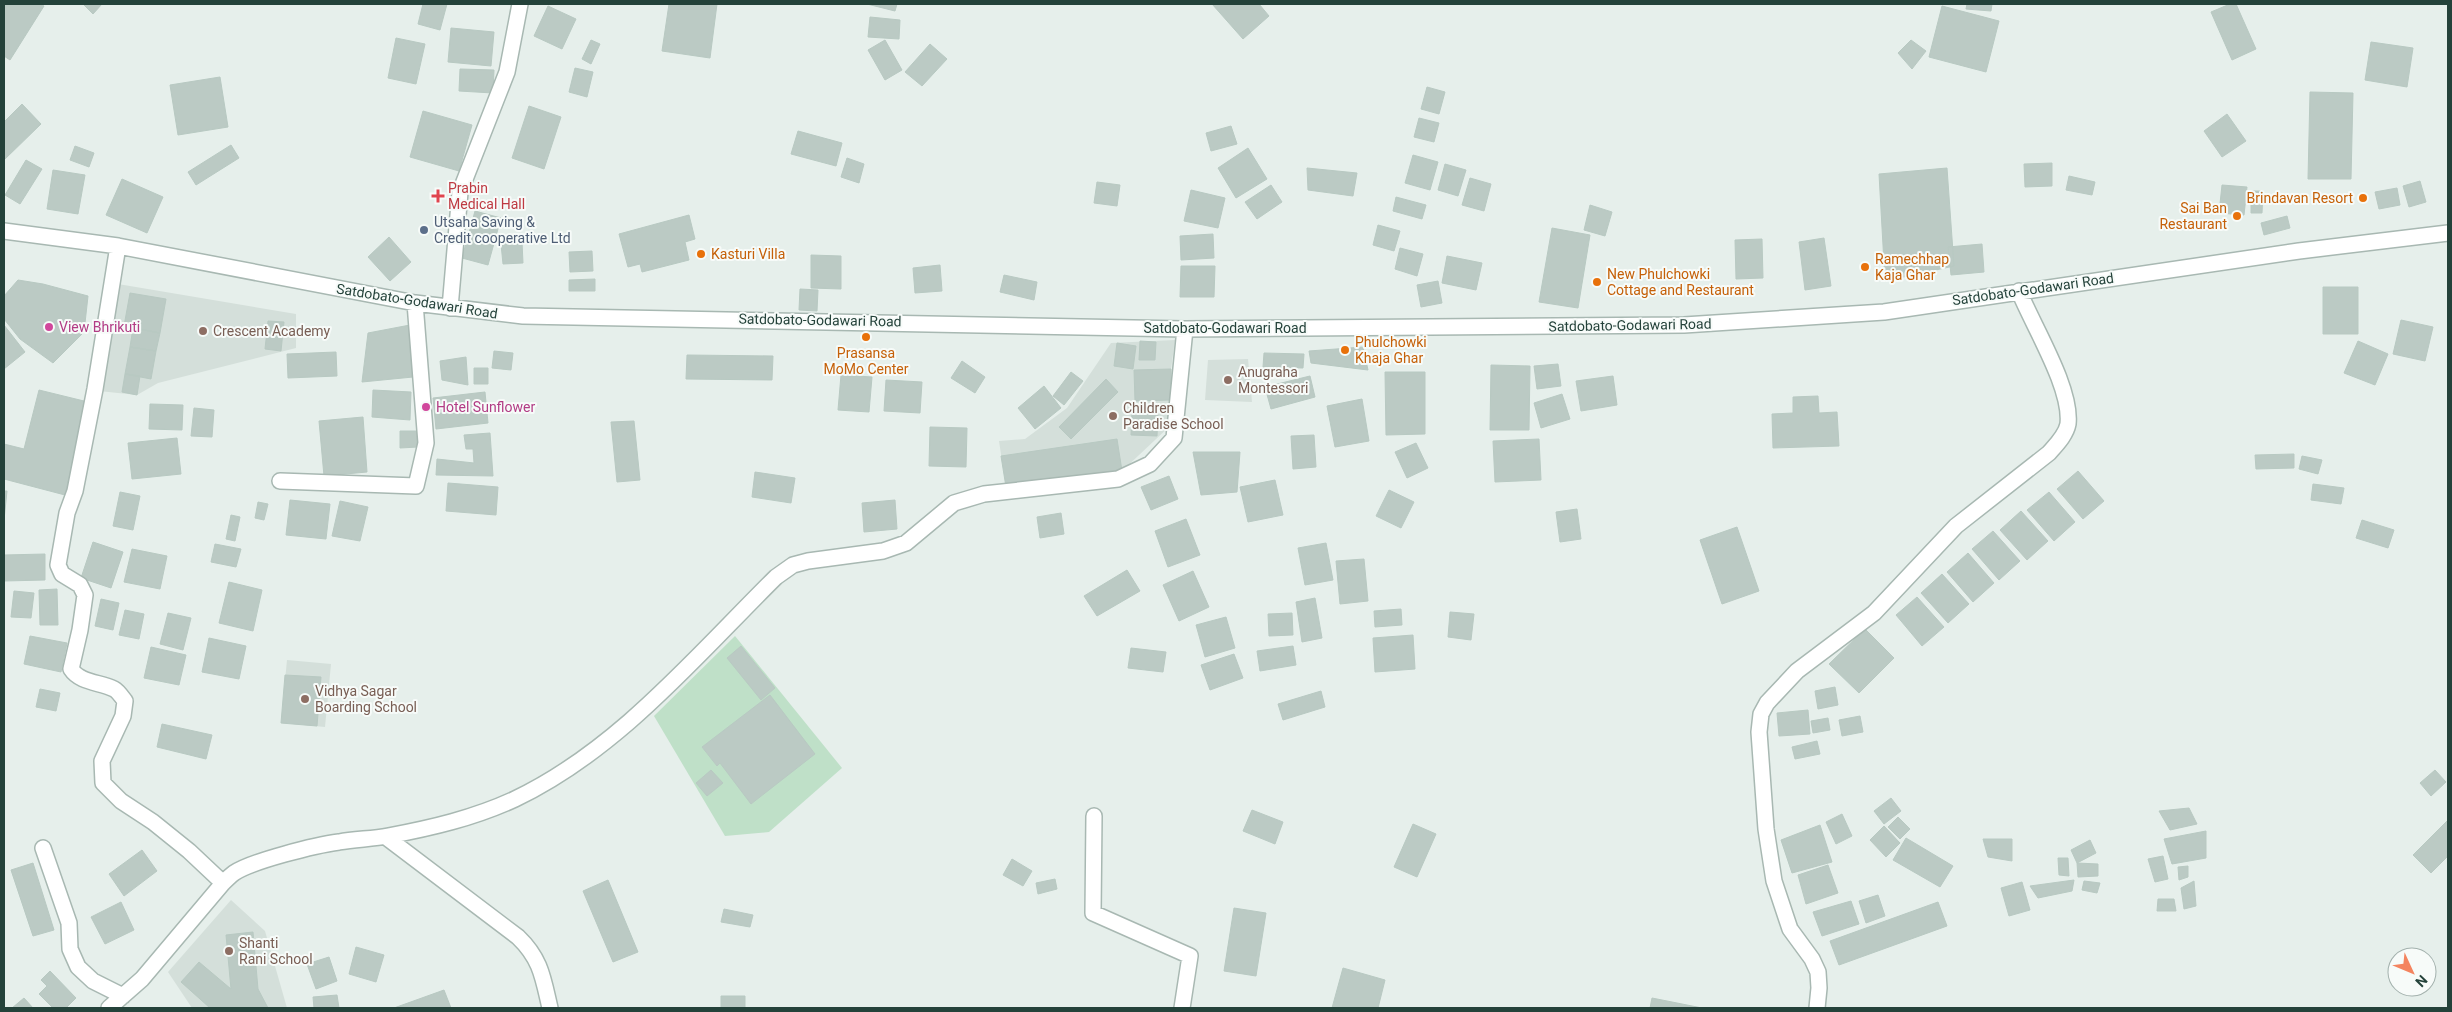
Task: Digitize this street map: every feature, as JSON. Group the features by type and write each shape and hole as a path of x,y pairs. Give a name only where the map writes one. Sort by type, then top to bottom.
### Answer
{"street":[{"path":"450,308 460,192 507,72 520,4"},
{"name":"Satdobato-Godawari Road","path":"4,231 118,246 415,303 523,316 1185,328 1684,325 1884,312 2299,251 2448,233"},
{"path":"118,246 95,389 75,491 67,513 58,565 62,574 80,585 85,595 80,630 70,669 73,673 97,685 115,689 125,701 123,716 102,761 103,783 121,801 153,822 189,851 223,883"},
{"path":"1817,1008 1818,972 1812,960 1790,929 1774,881 1766,829 1759,732 1761,714 1767,703 1796,671 1874,613 1956,526 2049,453 2060,440 2068,426 2067,406 2063,391 2019,291"},
{"path":"280,481 416,486 426,443 415,303"},
{"path":"109,1008 142,979 223,883 234,873 259,862 336,842 386,836 454,822 515,799 599,747 660,693 776,577 793,565 808,561 883,551 906,543 954,503 984,494 1118,479 1150,464 1174,438 1185,328"},
{"path":"1094,816 1093,913 1190,956 1182,1008"},
{"path":"386,836 518,937 532,950 540,965 550,1008"},
{"path":"43,848 69,923 70,949 78,968 93,981 123,996"}],"shaded area":[{"name":"Crescent Academy","path":"118,284 296,314 296,348 158,383 137,395 99,391"},
{"name":"Children Paradise School","path":"1175,340 1171,369 1171,425 1122,471 1006,487 999,441 1025,439 1067,408 1111,343"},
{"name":"Anugraha Montessori","path":"1248,359 1252,402 1205,400 1208,360"},
{"name":"Vidhya Sagar Boarding School","path":"287,660 331,664 325,727 281,723"},
{"name":"Shanti Rani School","path":"231,900 265,931 287,1008 192,1008 168,972"}],"green space":[{"path":"735,636 842,768 769,832 725,836 654,716"}],"building":[{"path":"4,4 40,4 44,6 10,60 4,56"},
{"path":"83,4 102,4 93,14"},
{"path":"423,4 447,4 440,30 418,24"},
{"path":"669,4 717,4 710,58 662,51"},
{"path":"867,4 897,4 895,11"},
{"path":"1212,4 1259,4 1269,16 1243,39"},
{"path":"1967,4 1992,4 1991,11 1966,9"},
{"path":"2230,4 2236,4 2256,49 2232,60 2211,12"},
{"path":"548,6 576,19 562,49 534,36"},
{"path":"1942,6 1999,21 1986,72 1929,57"},
{"path":"870,17 900,20 899,39 868,37"},
{"path":"451,28 494,32 491,66 448,62"},
{"path":"396,38 425,44 416,84 388,78"},
{"path":"591,40 600,44 591,64 582,59"},
{"path":"885,40 902,70 885,80 868,50"},
{"path":"1911,40 1926,51 1912,69 1898,53"},
{"path":"2371,42 2413,48 2407,87 2365,80"},
{"path":"930,44 947,59 922,86 905,72"},
{"path":"575,68 593,72 587,97 569,92"},
{"path":"460,69 494,70 493,93 459,91"},
{"path":"220,77 228,127 178,135 170,85"},
{"path":"1427,87 1445,92 1439,114 1421,109"},
{"path":"2310,92 2353,93 2351,179 2308,179"},
{"path":"22,104 41,124 4,160 4,122"},
{"path":"529,106 561,117 544,169 512,158"},
{"path":"423,111 472,125 459,171 410,157"},
{"path":"2227,114 2246,141 2222,157 2204,131"},
{"path":"1419,118 1439,123 1434,142 1414,137"},
{"path":"1231,126 1237,144 1211,151 1206,133"},
{"path":"798,131 842,143 836,166 791,154"},
{"path":"231,145 239,158 196,185 188,172"},
{"path":"75,146 94,153 89,167 70,160"},
{"path":"1248,148 1267,179 1236,198 1218,168"},
{"path":"1413,155 1438,162 1430,190 1405,183"},
{"path":"847,158 864,164 859,183 841,177"},
{"path":"26,160 42,169 20,204 5,195"},
{"path":"2052,163 2052,186 2025,187 2024,164"},
{"path":"1445,164 1466,170 1458,196 1438,190"},
{"path":"1307,168 1357,173 1353,196 1308,190"},
{"path":"1947,168 1954,266 1885,281 1879,174"},
{"path":"53,170 85,175 78,214 47,209"},
{"path":"2069,176 2095,182 2092,195 2066,190"},
{"path":"1470,178 1491,184 1484,211 1462,205"},
{"path":"122,179 163,197 147,233 106,215"},
{"path":"2420,181 2426,202 2409,207 2403,186"},
{"path":"1097,182 1120,185 1117,206 1094,203"},
{"path":"1271,185 1282,202 1257,219 1245,202"},
{"path":"2222,185 2247,187 2244,215 2219,213"},
{"path":"2397,188 2400,205 2379,209 2375,192"},
{"path":"1191,190 1225,198 1218,228 1184,221"},
{"path":"2251,191 2263,191 2262,213 2251,213"},
{"path":"1396,197 1426,205 1422,219 1393,211"},
{"path":"1590,205 1612,212 1605,236 1584,230"},
{"path":"475,211 501,218 488,265 462,258"},
{"path":"689,215 695,239 685,242 689,260 642,272 640,264 628,267 619,234"},
{"path":"2287,216 2290,228 2264,235 2261,223"},
{"path":"1378,225 1400,231 1394,251 1373,245"},
{"path":"1552,228 1590,235 1578,308 1539,302"},
{"path":"1213,234 1214,258 1181,260 1180,236"},
{"path":"389,237 411,262 390,281 368,257"},
{"path":"1824,238 1831,286 1805,290 1799,242"},
{"path":"1762,239 1763,278 1736,279 1735,240"},
{"path":"522,242 523,263 503,264 501,244"},
{"path":"1982,244 1984,272 1951,275 1948,247"},
{"path":"1400,248 1423,254 1417,276 1395,269"},
{"path":"592,251 593,271 570,272 569,252"},
{"path":"811,255 841,256 841,289 811,288"},
{"path":"1447,256 1482,263 1476,290 1442,283"},
{"path":"940,265 942,291 915,293 913,268"},
{"path":"1181,266 1215,266 1214,297 1180,297"},
{"path":"1004,275 1037,282 1034,300 1000,292"},
{"path":"595,279 595,291 569,291 569,280"},
{"path":"18,280 43,284 88,296 84,332 53,363 20,339 4,319 4,296"},
{"path":"1438,281 1442,303 1421,307 1417,285"},
{"path":"2323,287 2358,287 2358,334 2323,334"},
{"path":"800,289 818,290 817,311 799,310"},
{"path":"130,293 166,299 160,333 124,326"},
{"path":"2401,320 2433,327 2425,361 2393,354"},
{"path":"268,321 284,322 281,351 265,349"},
{"path":"4,325 25,352 4,369"},
{"path":"410,325 413,377 362,382 368,333"},
{"path":"133,328 160,333 156,351 130,347"},
{"path":"1140,341 1156,342 1155,360 1139,360"},
{"path":"2358,341 2388,354 2375,385 2344,373"},
{"path":"1117,343 1136,346 1133,369 1114,366"},
{"path":"130,347 156,351 151,379 125,374"},
{"path":"1363,347 1368,370 1311,363 1309,351"},
{"path":"494,351 513,353 511,370 492,368"},
{"path":"336,352 337,376 288,378 287,354"},
{"path":"1264,353 1304,354 1303,368 1263,367"},
{"path":"687,355 773,356 772,380 686,379"},
{"path":"466,357 468,385 442,380 440,361"},
{"path":"962,361 985,377 975,393 951,378"},
{"path":"1558,364 1561,386 1537,389 1534,366"},
{"path":"1491,365 1530,366 1529,430 1490,430"},
{"path":"474,368 488,368 488,384 474,384"},
{"path":"1171,369 1171,400 1135,401 1134,370"},
{"path":"1071,372 1083,381 1064,405 1053,396"},
{"path":"1385,372 1425,372 1425,434 1386,435"},
{"path":"125,374 140,376 137,395 122,392"},
{"path":"841,375 872,377 869,412 838,410"},
{"path":"1310,376 1315,397 1271,409 1265,387"},
{"path":"1613,376 1617,405 1581,411 1576,381"},
{"path":"1106,379 1118,392 1071,439 1059,427"},
{"path":"886,380 922,382 920,413 884,411"},
{"path":"1044,386 1061,408 1035,429 1018,408"},
{"path":"39,390 88,402 65,495 4,479 4,444 24,449"},
{"path":"373,390 411,392 410,420 372,417"},
{"path":"485,392 488,423 436,429 433,398"},
{"path":"1562,394 1570,419 1541,428 1534,403"},
{"path":"1818,396 1819,413 1837,412 1839,446 1773,448 1772,414 1793,413 1793,397"},
{"path":"1362,399 1369,441 1335,447 1327,406"},
{"path":"150,404 183,405 182,430 149,429"},
{"path":"194,408 214,410 212,437 191,436"},
{"path":"1132,412 1158,413 1157,436 1131,435"},
{"path":"363,417 367,472 324,476 319,421"},
{"path":"634,421 640,480 617,482 611,422"},
{"path":"930,427 967,428 966,467 929,466"},
{"path":"400,431 417,431 418,447 400,448"},
{"path":"490,433 493,476 436,475 437,459 474,463 473,449 466,449 464,435"},
{"path":"1314,435 1316,467 1293,469 1291,436"},
{"path":"177,438 181,474 132,479 128,443"},
{"path":"1117,439 1122,471 1006,487 1001,456"},
{"path":"1539,439 1541,480 1495,482 1493,441"},
{"path":"1416,443 1428,468 1407,478 1395,452"},
{"path":"1193,452 1240,452 1237,492 1201,495"},
{"path":"2294,454 2294,468 2256,469 2255,455"},
{"path":"2302,456 2322,460 2318,474 2299,469"},
{"path":"2078,471 2104,501 2083,519 2057,489"},
{"path":"755,472 795,478 791,503 752,497"},
{"path":"1169,476 1178,499 1151,510 1141,487"},
{"path":"1275,480 1283,515 1248,522 1240,487"},
{"path":"448,483 498,487 496,515 446,511"},
{"path":"2313,484 2344,488 2341,504 2311,500"},
{"path":"1389,490 1414,502 1401,528 1376,516"},
{"path":"4,491 7,491 4,520"},
{"path":"120,492 140,496 133,530 113,526"},
{"path":"2049,492 2075,522 2054,541 2027,510"},
{"path":"290,500 330,504 326,539 286,535"},
{"path":"895,500 897,529 864,532 862,503"},
{"path":"340,501 368,507 360,541 332,536"},
{"path":"258,502 268,504 264,520 255,518"},
{"path":"1577,509 1581,539 1560,542 1556,512"},
{"path":"2021,511 2048,541 2027,560 2000,530"},
{"path":"1061,513 1064,534 1040,538 1037,517"},
{"path":"231,515 240,517 235,541 226,539"},
{"path":"1186,519 1200,555 1168,567 1155,531"},
{"path":"2362,520 2394,530 2388,548 2356,538"},
{"path":"1737,527 1759,591 1722,604 1700,540"},
{"path":"1993,531 2020,561 1999,580 1972,549"},
{"path":"93,542 123,552 111,588 81,578"},
{"path":"1326,543 1333,580 1305,585 1298,548"},
{"path":"215,544 241,549 236,567 211,562"},
{"path":"132,549 167,556 160,589 124,582"},
{"path":"1968,553 1994,583 1973,602 1947,572"},
{"path":"45,554 45,580 4,581 4,555"},
{"path":"1364,559 1368,601 1340,604 1336,561"},
{"path":"1127,570 1140,591 1097,616 1084,596"},
{"path":"1193,571 1209,607 1179,621 1163,585"},
{"path":"1942,574 1969,604 1948,623 1921,593"},
{"path":"229,582 262,590 253,631 219,623"},
{"path":"57,589 58,625 40,625 39,590"},
{"path":"14,591 34,593 31,618 11,617"},
{"path":"1917,597 1944,627 1922,646 1896,615"},
{"path":"1315,598 1322,638 1302,642 1296,602"},
{"path":"101,599 119,603 113,630 95,626"},
{"path":"1401,609 1402,625 1375,627 1374,611"},
{"path":"125,610 144,614 139,639 119,635"},
{"path":"1450,612 1474,614 1471,640 1448,637"},
{"path":"168,613 191,618 183,650 160,644"},
{"path":"1292,613 1293,635 1269,636 1268,614"},
{"path":"1226,617 1235,648 1205,657 1196,625"},
{"path":"1865,629 1894,658 1859,693 1829,664"},
{"path":"1413,635 1415,669 1375,672 1373,638"},
{"path":"30,636 67,643 61,672 24,664"},
{"path":"209,638 246,646 239,679 202,672"},
{"path":"741,646 775,688 761,700 727,658"},
{"path":"1293,646 1296,665 1260,671 1257,651"},
{"path":"151,647 186,655 179,685 144,678"},
{"path":"1131,648 1166,652 1163,672 1128,668"},
{"path":"1234,654 1243,678 1210,690 1201,665"},
{"name":"Vidhya Sagar Boarding School","path":"285,675 321,677 317,726 281,723"},
{"path":"1835,687 1838,705 1818,709 1815,691"},
{"path":"40,689 60,693 56,711 36,707"},
{"path":"1321,691 1325,707 1283,720 1278,704"},
{"path":"770,695 815,754 751,804 720,763 717,766 702,747"},
{"path":"1808,710 1810,734 1779,736 1777,713"},
{"path":"1860,716 1863,732 1842,736 1839,720"},
{"path":"1828,718 1830,730 1813,733 1811,721"},
{"path":"162,724 212,735 206,759 157,747"},
{"path":"1817,741 1820,754 1795,759 1792,747"},
{"path":"711,770 723,783 707,796 696,783"},
{"path":"2435,770 2446,782 2431,796 2420,783"},
{"path":"1891,798 1901,811 1884,824 1874,811"},
{"path":"2189,808 2197,824 2170,830 2159,811"},
{"path":"1252,810 1283,822 1275,844 1243,831"},
{"path":"1842,814 1852,836 1836,844 1826,822"},
{"path":"1898,817 1910,829 1900,839 1888,827"},
{"path":"2448,820 2448,856 2431,873 2413,855"},
{"path":"1413,824 1436,834 1417,877 1394,867"},
{"path":"1820,825 1832,862 1792,873 1781,840"},
{"path":"1884,826 1900,843 1886,857 1870,840"},
{"path":"2206,831 2206,858 2172,864 2164,839"},
{"path":"1906,838 1953,866 1940,887 1893,860"},
{"path":"1983,839 2012,839 2012,861 1988,857"},
{"path":"2090,840 2096,853 2077,863 2071,850"},
{"path":"142,850 157,871 124,896 109,874"},
{"path":"2163,856 2168,879 2155,882 2148,859"},
{"path":"2058,858 2068,858 2069,876 2059,875"},
{"path":"1012,859 1032,871 1023,886 1003,875"},
{"path":"33,863 54,930 33,936 11,870"},
{"path":"2077,863 2098,864 2098,876 2078,877"},
{"path":"1828,865 1838,893 1806,904 1798,875"},
{"path":"2188,866 2188,877 2179,880 2178,867"},
{"path":"1055,879 1057,889 1038,894 1036,883"},
{"path":"608,880 638,952 613,962 583,891"},
{"path":"2074,880 2072,891 2038,898 2030,886"},
{"path":"2084,881 2100,883 2097,893 2082,890"},
{"path":"2194,881 2196,906 2184,909 2181,888"},
{"path":"2022,882 2030,910 2009,916 2001,888"},
{"path":"1878,895 1885,916 1866,923 1859,901"},
{"path":"2158,899 2174,899 2176,911 2157,911"},
{"path":"1851,901 1859,924 1822,936 1813,912"},
{"path":"121,902 134,930 105,944 91,917"},
{"path":"1938,902 1947,926 1839,965 1830,941"},
{"path":"1234,908 1266,913 1256,976 1224,971"},
{"path":"724,909 753,915 750,927 721,922"},
{"path":"253,932 258,989 268,1008 210,1008 181,982 199,962 231,989 226,935"},
{"path":"356,947 384,955 376,982 349,974"},
{"path":"329,957 337,981 316,989 307,964"},
{"path":"1343,968 1385,980 1378,1008 1332,1008"},
{"path":"50,971 76,998 66,1008 53,1008 39,994 47,986 41,980"},
{"path":"444,990 451,1008 394,1008"},
{"path":"337,995 339,1008 314,1008 313,997"},
{"path":"721,996 745,996 745,1008 721,1008"},
{"path":"24,998 33,1008 12,1008"},
{"path":"1652,998 1702,1008 1650,1008"}],"place":[{"name":"Prabin Medical Hall","path":"438,196"},
{"name":"Brindavan Resort","path":"2363,198"},
{"name":"Sai Ban Restaurant","path":"2237,216"},
{"name":"Utsaha Saving & Credit cooperative Ltd","path":"424,230"},
{"name":"Kasturi Villa","path":"701,254"},
{"name":"Ramechhap Kaja Ghar","path":"1865,267"},
{"name":"New Phulchowki Cottage and Restaurant","path":"1597,282"},
{"name":"View Bhrikuti","path":"49,327"},
{"name":"Crescent Academy","path":"203,331"},
{"name":"Prasansa MoMo Center","path":"866,337"},
{"name":"Phulchowki Khaja Ghar","path":"1345,350"},
{"name":"Anugraha Montessori","path":"1228,380"},
{"name":"Hotel Sunflower","path":"426,407"},
{"name":"Children Paradise School","path":"1113,416"},
{"name":"Vidhya Sagar Boarding School","path":"305,699"},
{"name":"Shanti Rani School","path":"229,951"}]}
